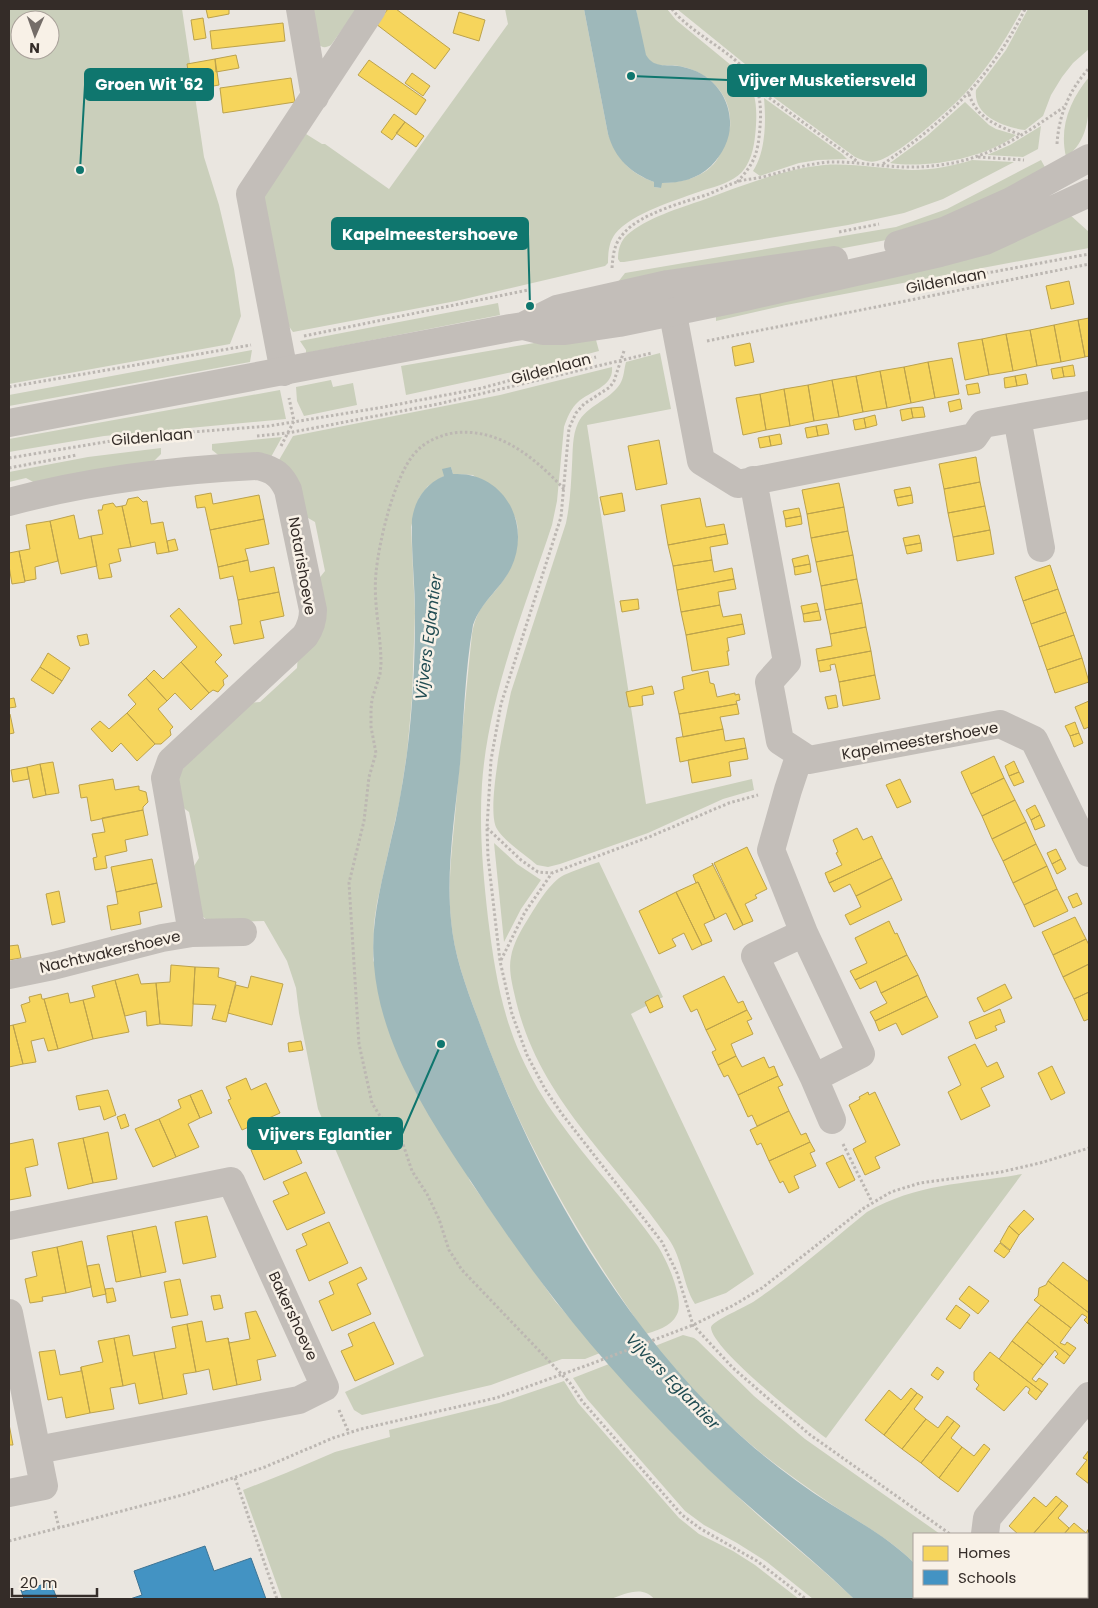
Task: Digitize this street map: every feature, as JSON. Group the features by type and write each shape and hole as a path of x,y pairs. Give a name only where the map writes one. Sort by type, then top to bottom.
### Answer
{"street":[{"path":"300,9 315,97"},
{"path":"284,372 250,194 372,9"},
{"name":"Gildenlaan","path":"9,423 524,326 557,309 668,284 828,261 888,248 952,227 1011,201 1089,158"},
{"name":"Gildenlaan","path":"524,326 543,331 565,331 619,323 940,253 985,241 1089,193"},
{"path":"668,284 701,461 738,484 974,437 984,424 1089,405"},
{"path":"1017,418 1041,548"},
{"name":"Notarishoeve","path":"9,502 91,483 154,473 258,466 277,473 288,490 313,610 310,629 305,636 171,761 165,778 192,933"},
{"name":"Kapelmeestershoeve","path":"753,480 787,662 769,682 780,740 809,760 1000,724 1034,740 1089,852"},
{"path":"800,754 771,850 804,933 861,1054 814,1078"},
{"name":"Nachtwakershoeve","path":"9,975 53,966 162,938 192,933 243,932"},
{"path":"804,933 755,956 814,1078 832,1120"},
{"name":"Bakershoeve","path":"9,1226 231,1181 325,1388 298,1400 37,1450"},
{"path":"9,1314 44,1486 9,1493"},
{"path":"985,1533 987,1518 1089,1396"}],"path":[{"path":"612,270 617,242 624,232 652,215 677,204 726,188 736,182 750,169 757,150 761,117 754,80 741,67 684,22 672,9"},
{"path":"882,164 925,134 969,94 1003,48 1025,9"},
{"path":"1057,145 1058,128 1064,107 1074,86 1089,68"},
{"path":"757,89 858,162"},
{"path":"969,94 974,107 984,118 1022,135"},
{"path":"736,182 760,178 799,166 818,163 858,162 916,167 933,166 974,157 991,152 1022,135 1064,107"},
{"path":"974,157 1028,160"},
{"name":"Gildenlaan","path":"966,277 1089,254"},
{"path":"250,436 288,433 438,404 679,347 1089,264"},
{"path":"615,352 624,349 614,381 610,387 584,404 572,420 568,436 564,489 558,526 501,704 491,760 486,828 488,857 500,961 512,1014 534,1070 562,1114 662,1242 677,1273 693,1325 733,1368 810,1434 949,1533"},
{"name":"Gildenlaan","path":"9,458 141,436 269,426 384,407 482,388 605,354"},
{"path":"564,489 547,471 525,453 501,440 479,434 447,434 431,440 414,453 403,470 389,511 376,571 375,584 381,664 380,674 372,699 370,720 376,753 369,777 364,821 350,874 349,888 359,1044 372,1103 380,1116 392,1127 402,1141 412,1171 435,1210 456,1264 562,1374 582,1401 682,1515 701,1530 758,1561 806,1599"},
{"path":"9,468 82,454"},
{"path":"486,828 521,860 538,872 552,873 649,838 729,803 756,795 788,790"},
{"path":"500,961 525,912 552,873"},
{"path":"832,1120 872,1202"},
{"path":"9,1541 177,1496 235,1478 333,1438 361,1429 496,1398 588,1366 693,1325 734,1306 754,1294 872,1202 891,1192 920,1183 1001,1172 1040,1163 1089,1148"},
{"path":"235,1478 277,1599"}],"green space":[{"path":"9,9 182,9 204,157 219,205 234,269 241,316 230,344 9,384"},
{"path":"312,9 357,9 331,45 324,47 318,44"},
{"path":"505,9 584,9 608,134 625,164 637,174 654,182 654,187 661,188 661,183 693,178 713,165 718,158 730,128 728,106 717,87 710,80 690,69 654,64 647,58 636,9 667,9 676,20 743,75 751,86 756,105 756,125 753,150 746,167 729,181 644,213 622,226 611,240 608,263 605,266 456,301 293,332 285,321 263,197 306,134 325,144 389,189 508,24"},
{"path":"677,9 1022,9 990,62 960,98 910,142 885,158 871,162 855,157 761,88 754,74 745,64"},
{"path":"1028,9 1089,9 1089,49 1073,63 1062,77 1051,95 1043,116 1025,130 991,119 979,107 976,99 976,90 1006,50"},
{"path":"1089,77 1089,110 1085,131 1081,141 1066,157 1064,135 1068,114 1076,95"},
{"path":"764,98 847,159 799,163 760,176 753,171 763,145 765,126"},
{"path":"965,102 989,125 1016,135 989,150 956,160 921,164 890,163 927,136"},
{"path":"1041,126 1038,149 1023,157 987,155 1010,145"},
{"path":"972,160 1014,162 943,199 904,213 848,225 624,262 620,262 618,259 618,252 623,240 644,223 674,210 778,174 824,165 857,165 912,170 927,169 950,166"},
{"path":"1041,160 1047,171 897,238 812,254 618,282 625,273 896,227 947,209"},
{"path":"1069,214 1089,232 1089,248 786,305 716,321 716,311"},
{"path":"498,303 500,315 306,353 300,341"},
{"path":"596,340 599,351 550,364 406,395 401,366 540,342"},
{"path":"252,350 250,362 9,406 9,395"},
{"path":"660,353 671,409 587,425 646,804 752,779 754,790 723,799 648,833 560,864 548,867 537,865 500,833 494,819 495,784 511,692 566,523 574,438 578,423 587,412 610,395 620,384 626,362"},
{"path":"612,367 612,374 605,384 576,404 564,427 557,501 552,525 509,653 492,718 482,784 481,834 483,868 490,936 499,989 508,1023 521,1056 537,1088 557,1118 661,1251 676,1287 679,1305 678,1312 669,1324 646,1334 597,1260 552,1184 513,1105 479,1022 458,960 451,921 450,877 472,634 483,605 502,582 514,558 518,528 512,512 473,475 453,474 451,467 444,476 428,486 419,498 411,527 415,613 412,698 407,753 400,799 374,923 373,960 470,1181 555,1301 600,1353 585,1359 562,1359 491,1385 362,1415 354,1410 345,1392 424,1356 318,1109 299,1013 296,988 287,961 264,921 214,922 202,916 191,871 199,858 189,812 178,804 175,777 246,703 260,702 297,668 298,654 317,581 325,571 315,522 303,515 294,477 286,465 279,460 293,436 500,395"},
{"path":"331,380 333,387 353,383 357,405 304,416 297,401 296,387"},
{"path":"280,390 286,419 104,436 9,452 9,439"},
{"path":"282,437 271,457 222,458 212,450 212,444"},
{"path":"161,448 161,454 151,464 37,484 26,478 9,482 9,472 88,457"},
{"path":"494,843 517,864 541,880 521,909 504,942"},
{"path":"599,862 663,997 631,1014 754,1274 726,1293 695,1304 677,1255 668,1238 647,1209 580,1127 542,1069 527,1036 512,985 510,962 512,952 523,928 544,895 564,875"},
{"path":"1022,1174 826,1438 761,1385 726,1351 715,1337 711,1327 713,1324 770,1290 867,1212 886,1202 924,1190"},
{"path":"683,1335 694,1338 754,1396 805,1439 939,1533 913,1533 913,1562 886,1539 828,1502 771,1461 735,1431 655,1346"},
{"path":"609,1364 663,1423 720,1480 854,1599 813,1599 767,1562 704,1525 685,1511 587,1399 573,1378"},
{"path":"564,1381 578,1403 679,1518 699,1534 733,1551 755,1565 799,1599 654,1599 645,1592 634,1592 611,1599 282,1599 243,1490 335,1452 390,1437 389,1430 499,1403"}],"water":[{"path":"584,9 636,9 646,55 653,63 692,70 709,79 722,93 729,111 730,127 728,140 723,151 706,170 688,179 662,183 661,188 654,187 654,182 638,174 620,158 608,134"},
{"path":"451,467 453,474 471,475 487,481 499,491 509,503 515,518 518,534 517,551 511,568 502,583 481,609 473,625 466,677 450,881 451,920 458,961 471,1001 502,1081 526,1134 582,1239 650,1337 687,1382 739,1434 791,1477 905,1554 913,1562 913,1598 944,1599 854,1599 726,1486 688,1449 609,1366 531,1269 433,1123 394,1047 378,993 373,949 375,918 402,786 411,718 415,631 412,519 418,499 422,493 431,483 444,476 442,469"}],"building: Homes":[{"path":"206,9 229,9 229,14 208,18"},
{"path":"388,9 396,9 450,49 435,69 376,24"},
{"path":"459,12 485,20 479,41 453,33"},
{"path":"203,18 206,38 194,40 191,20"},
{"path":"283,23 285,41 212,49 210,31"},
{"path":"236,55 239,68 216,72 215,59"},
{"path":"215,59 219,85 191,90 187,64"},
{"path":"369,60 426,100 416,115 358,75"},
{"path":"412,73 430,86 423,96 405,83"},
{"path":"291,78 295,102 223,113 220,88"},
{"path":"394,114 405,122 392,140 381,132"},
{"path":"405,122 424,136 416,147 396,133"},
{"path":"1069,281 1074,304 1051,309 1046,286"},
{"path":"1089,318 1089,356 1085,357 1078,320"},
{"path":"1078,320 1085,357 1061,362 1054,325"},
{"path":"1054,325 1061,362 1037,366 1030,330"},
{"path":"1030,330 1037,366 1013,371 1006,334"},
{"path":"1006,334 1013,371 989,375 982,339"},
{"path":"982,339 989,375 965,380 958,343"},
{"path":"750,343 754,362 735,366 732,347"},
{"path":"952,358 959,394 935,398 928,362"},
{"path":"928,362 935,398 911,403 904,367"},
{"path":"1073,365 1075,376 1064,377 1062,367"},
{"path":"904,367 911,403 887,408 880,371"},
{"path":"1062,367 1064,377 1053,379 1051,369"},
{"path":"880,371 887,408 863,412 856,376"},
{"path":"1026,374 1028,384 1017,386 1015,376"},
{"path":"856,376 863,412 839,417 832,380"},
{"path":"1015,376 1017,386 1005,388 1004,378"},
{"path":"832,380 839,417 814,421 808,385"},
{"path":"978,383 980,393 968,395 966,385"},
{"path":"808,385 814,421 790,426 784,389"},
{"path":"784,389 790,426 766,430 760,394"},
{"path":"760,394 766,430 743,435 736,398"},
{"path":"960,399 962,409 950,412 948,402"},
{"path":"923,407 925,417 913,418 911,408"},
{"path":"911,408 913,418 902,421 900,410"},
{"path":"875,415 877,425 866,428 864,418"},
{"path":"864,418 866,428 855,430 853,420"},
{"path":"827,424 829,434 818,436 816,426"},
{"path":"816,426 818,436 807,438 805,428"},
{"path":"780,434 782,444 771,446 769,436"},
{"path":"769,436 771,446 760,448 758,438"},
{"path":"659,440 667,484 636,490 628,446"},
{"path":"976,457 980,482 944,489 939,464"},
{"path":"980,482 985,506 948,513 944,489"},
{"path":"839,483 844,507 807,514 802,490"},
{"path":"910,487 912,495 896,498 894,490"},
{"path":"211,493 213,504 259,495 264,519 210,530 205,507 197,508 195,496"},
{"path":"622,493 625,511 604,515 600,497"},
{"path":"912,495 913,503 898,506 896,498"},
{"path":"138,497 143,502 147,501 151,524 163,522 169,552 157,554 155,542 131,547 122,506 126,505 128,499"},
{"path":"700,498 706,527 724,524 726,534 668,545 661,505"},
{"path":"113,503 116,507 122,506 131,547 118,549 121,561 109,564 112,577 99,579 91,536 103,534 98,510 102,510 103,505"},
{"path":"985,506 990,530 953,537 948,513"},
{"path":"844,507 848,531 811,538 807,514"},
{"path":"799,508 801,516 785,519 783,511"},
{"path":"74,515 79,539 91,536 97,566 61,574 50,521"},
{"path":"801,516 802,524 786,527 785,519"},
{"path":"264,519 269,544 245,549 248,560 218,567 210,530"},
{"path":"50,521 58,561 35,567 36,579 25,581 19,551 30,549 26,525"},
{"path":"990,530 994,554 957,561 953,537"},
{"path":"848,531 853,555 816,562 811,538"},
{"path":"726,534 728,544 710,547 712,560 673,566 668,545"},
{"path":"919,535 921,543 905,546 903,538"},
{"path":"175,539 178,550 169,552 167,541"},
{"path":"921,543 922,551 907,554 905,546"},
{"path":"19,551 25,582 12,584 9,553"},
{"path":"808,555 810,564 794,567 792,559"},
{"path":"853,555 857,579 821,586 816,562"},
{"path":"248,560 250,572 274,567 279,592 238,600 233,576 220,579 218,567"},
{"path":"712,560 714,572 732,568 734,579 677,590 673,566"},
{"path":"810,564 811,572 795,575 794,567"},
{"path":"1050,565 1058,589 1023,601 1015,577"},
{"path":"734,579 736,589 718,592 720,605 681,612 677,590"},
{"path":"857,579 862,603 825,610 821,586"},
{"path":"1058,589 1066,612 1031,624 1023,601"},
{"path":"279,592 284,616 260,621 264,638 234,644 230,626 242,624 238,600"},
{"path":"638,599 639,609 622,612 620,601"},
{"path":"817,603 819,611 803,614 801,606"},
{"path":"862,603 866,627 830,634 825,610"},
{"path":"720,605 723,617 741,614 743,624 686,635 681,612"},
{"path":"179,608 222,655 215,662 228,676 223,680 224,685 218,692 213,690 209,693 181,662 197,647 170,616"},
{"path":"819,611 821,620 804,622 803,614"},
{"path":"1066,612 1074,635 1039,647 1031,624"},
{"path":"743,624 745,634 727,638 729,665 692,671 686,635"},
{"path":"866,627 871,651 818,661 816,649 832,646 830,634"},
{"path":"87,634 89,644 80,646 77,636"},
{"path":"1074,635 1082,658 1047,670 1039,647"},
{"path":"871,651 875,675 839,682 835,664 830,665 831,670 820,672 818,661"},
{"path":"48,653 70,668 62,681 40,667"},
{"path":"1082,658 1089,682 1055,693 1047,670"},
{"path":"181,662 209,693 191,710 175,693 167,701 146,678 154,670 163,679"},
{"path":"40,667 62,681 53,694 31,680"},
{"path":"708,671 710,683 714,684 717,697 735,693 735,695 739,694 740,700 736,701 737,704 679,714 674,692 684,689 682,677"},
{"path":"875,675 880,699 843,706 839,682"},
{"path":"146,678 167,701 158,709 173,727 170,730 171,735 161,744 155,744 127,713 136,704 128,695"},
{"path":"652,686 654,694 642,696 643,705 629,707 626,692"},
{"path":"836,695 838,707 828,709 825,697"},
{"path":"14,698 16,707 9,708 9,699"},
{"path":"1089,701 1089,727 1084,729 1075,707"},
{"path":"737,704 739,714 720,717 723,729 683,737 679,714"},
{"path":"127,713 155,744 137,761 121,743 112,752 91,729 100,721 109,729"},
{"path":"9,714 14,733 9,734"},
{"path":"1075,722 1079,733 1070,736 1065,726"},
{"path":"723,729 725,741 744,738 746,748 680,762 676,738"},
{"path":"1079,733 1083,743 1074,747 1070,736"},
{"path":"746,748 748,759 729,762 731,776 692,783 688,760"},
{"path":"994,756 1004,778 971,794 961,772"},
{"path":"1014,761 1019,772 1009,776 1005,766"},
{"path":"53,762 59,793 46,795 40,764"},
{"path":"40,764 46,795 33,798 27,767"},
{"path":"27,767 29,779 13,782 11,770"},
{"path":"1019,772 1024,782 1014,786 1009,776"},
{"path":"1004,778 1015,800 982,816 971,794"},
{"path":"113,779 115,790 139,786 139,790 146,792 148,802 143,807 143,810 91,821 87,797 81,798 79,785"},
{"path":"900,779 911,802 897,808 886,785"},
{"path":"1015,800 1026,822 992,839 982,816"},
{"path":"1035,805 1040,815 1031,820 1026,810"},
{"path":"143,810 148,835 125,840 127,851 105,856 107,868 95,870 93,858 97,857 92,834 105,832 102,818"},
{"path":"1040,815 1045,826 1035,830 1031,820"},
{"path":"1026,822 1036,844 1003,861 992,839"},
{"path":"857,828 863,840 872,836 882,858 829,883 825,873 842,865 836,853 838,852 833,840"},
{"path":"1036,844 1047,866 1013,883 1003,861"},
{"path":"747,847 767,889 755,895 757,898 745,904 753,921 743,925 714,863"},
{"path":"1056,849 1061,859 1052,864 1047,853"},
{"path":"882,858 892,878 856,896 850,884 834,892 829,883"},
{"path":"152,859 157,883 116,892 111,867"},
{"path":"1061,859 1066,869 1057,874 1052,864"},
{"path":"713,865 743,925 734,930 726,913 715,919 693,875"},
{"path":"1047,866 1057,889 1024,905 1013,883"},
{"path":"892,878 902,900 850,925 845,915 861,907 856,896"},
{"path":"698,882 715,919 704,924 712,941 702,945 676,892"},
{"path":"157,883 162,907 139,912 141,924 111,930 107,906 118,904 116,892"},
{"path":"1057,889 1068,911 1034,927 1024,905"},
{"path":"59,891 65,922 52,925 46,894"},
{"path":"676,892 702,945 692,950 684,933 672,939 676,946 659,954 639,911"},
{"path":"1077,893 1082,904 1073,908 1068,897"},
{"path":"1075,917 1086,939 1053,955 1042,932"},
{"path":"889,921 907,955 855,980 850,971 867,963 855,938"},
{"path":"1086,939 1089,945 1089,964 1063,977 1053,955"},
{"path":"18,945 21,958 9,960 9,946"},
{"path":"907,955 918,975 881,993 876,981 860,989 855,980"},
{"path":"1089,964 1089,992 1074,999 1063,977"},
{"path":"171,965 195,967 192,1026 160,1024 156,983 170,982"},
{"path":"195,967 219,968 218,977 236,982 226,1022 212,1019 216,1005 193,1004"},
{"path":"138,974 141,984 156,983 160,1024 147,1026 146,1011 125,1016 115,980"},
{"path":"918,975 927,996 875,1021 870,1012 887,1003 881,993"},
{"path":"251,976 283,984 272,1025 228,1013 236,985 248,988"},
{"path":"724,976 738,1003 743,1001 747,1010 706,1030 697,1009 691,1012 683,996"},
{"path":"115,980 129,1032 93,1039 83,1000 95,997 92,986"},
{"path":"1005,984 1012,998 984,1012 977,998"},
{"path":"1089,992 1089,1019 1084,1021 1074,999"},
{"path":"68,993 70,1003 83,1000 93,1039 58,1049 44,999"},
{"path":"41,994 58,1049 48,1051 44,1038 31,1041 36,1062 23,1064 13,1025 26,1022 21,1005 30,1002 29,997"},
{"path":"658,995 663,1007 650,1013 645,1002"},
{"path":"927,996 938,1017 902,1035 896,1023 879,1031 875,1021"},
{"path":"1000,1009 1005,1022 995,1026 997,1030 976,1039 969,1022"},
{"path":"747,1010 752,1019 747,1021 753,1034 731,1044 736,1056 718,1065 712,1052 716,1050 706,1030"},
{"path":"13,1025 23,1064 9,1067 9,1026"},
{"path":"301,1041 303,1050 289,1052 288,1043"},
{"path":"975,1044 987,1067 997,1062 1004,1077 981,1088 990,1106 961,1120 948,1092 961,1085 948,1057"},
{"path":"736,1056 742,1067 764,1057 769,1068 774,1066 778,1076 738,1095 728,1075 724,1077 718,1065"},
{"path":"1052,1066 1065,1093 1051,1100 1038,1073"},
{"path":"778,1076 783,1085 778,1087 789,1111 757,1126 752,1115 748,1117 738,1095"},
{"path":"246,1078 251,1090 266,1083 280,1113 242,1130 228,1100 231,1099 226,1087"},
{"path":"108,1090 116,1115 104,1120 100,1106 79,1110 76,1096"},
{"path":"202,1090 212,1113 200,1118 190,1095"},
{"path":"868,1092 869,1095 875,1092 900,1145 875,1157 880,1168 865,1175 853,1149 866,1142 849,1105"},
{"path":"190,1095 200,1118 188,1124 199,1147 176,1157 159,1119 181,1108 178,1100"},
{"path":"789,1111 801,1135 806,1133 810,1142 769,1161 761,1143 757,1145 750,1130"},
{"path":"125,1114 129,1126 121,1129 117,1117"},
{"path":"159,1119 176,1157 153,1167 135,1129"},
{"path":"283,1121 302,1163 264,1180 251,1150 266,1143 261,1132"},
{"path":"108,1132 117,1179 93,1183 83,1138"},
{"path":"83,1138 93,1183 68,1189 58,1143"},
{"path":"33,1139 38,1165 25,1168 31,1196 9,1200 9,1144"},
{"path":"810,1142 815,1151 810,1153 816,1166 794,1176 799,1188 789,1193 783,1181 780,1183 769,1161"},
{"path":"843,1155 855,1180 839,1188 826,1163"},
{"path":"306,1172 325,1213 287,1230 273,1201 289,1194 283,1182"},
{"path":"1024,1210 1034,1219 1019,1235 1009,1226"},
{"path":"207,1216 216,1257 183,1264 175,1222"},
{"path":"329,1222 348,1263 309,1281 296,1250 307,1245 302,1234"},
{"path":"156,1226 166,1272 141,1277 132,1231"},
{"path":"1009,1226 1019,1235 1010,1250 1000,1242"},
{"path":"132,1231 141,1277 116,1282 107,1236"},
{"path":"82,1241 91,1287 66,1293 57,1247"},
{"path":"1000,1243 1010,1251 1004,1258 994,1251"},
{"path":"57,1247 66,1293 42,1297 43,1301 30,1303 25,1279 37,1276 32,1252"},
{"path":"1063,1262 1089,1282 1089,1313 1048,1281"},
{"path":"99,1264 106,1294 93,1297 87,1266"},
{"path":"361,1267 367,1279 357,1284 371,1314 332,1331 319,1301 334,1294 329,1282"},
{"path":"180,1279 188,1315 171,1318 164,1282"},
{"path":"1048,1281 1089,1313 1089,1325 1084,1320 1087,1317 1082,1314 1071,1328 1034,1300 1038,1296 1039,1288 1046,1285"},
{"path":"969,1286 989,1301 978,1314 959,1299"},
{"path":"113,1288 116,1301 107,1303 105,1289"},
{"path":"220,1295 223,1308 214,1310 211,1296"},
{"path":"956,1305 970,1315 960,1329 946,1319"},
{"path":"1041,1305 1071,1328 1060,1343 1065,1345 1067,1342 1076,1348 1070,1356 1027,1322"},
{"path":"256,1311 276,1356 257,1360 261,1380 237,1385 228,1338 229,1343 250,1339 245,1313"},
{"path":"202,1321 206,1342 228,1338 237,1385 213,1390 209,1369 196,1372 187,1324"},
{"path":"374,1322 394,1364 355,1381 341,1351 353,1346 348,1334"},
{"path":"1027,1322 1070,1356 1064,1364 1055,1357 1058,1354 1055,1350 1043,1365 1012,1341"},
{"path":"187,1324 196,1372 183,1374 187,1394 163,1399 154,1352 176,1348 172,1327"},
{"path":"129,1335 133,1356 154,1352 163,1399 139,1404 135,1383 123,1386 114,1338"},
{"path":"114,1338 123,1386 110,1388 114,1409 90,1413 81,1367 103,1362 98,1341"},
{"path":"1012,1341 1043,1365 1032,1379 1036,1382 1039,1378 1048,1384 1042,1392 999,1359"},
{"path":"55,1350 60,1375 81,1371 81,1367 90,1413 66,1418 62,1397 48,1400 39,1352"},
{"path":"990,1352 1042,1392 1036,1400 1028,1393 1030,1389 1026,1386 1004,1411 976,1389 979,1385 974,1380 974,1372"},
{"path":"937,1367 944,1372 938,1380 931,1375"},
{"path":"911,1388 917,1393 884,1435 865,1420 889,1390 901,1400"},
{"path":"917,1393 923,1397 914,1409 926,1419 902,1449 884,1435"},
{"path":"947,1416 954,1421 921,1463 902,1449 926,1419 938,1428"},
{"path":"954,1421 960,1426 951,1438 962,1447 939,1478 921,1463"},
{"path":"9,1424 13,1445 9,1445"},
{"path":"984,1444 990,1449 958,1492 939,1478 962,1447 974,1456"},
{"path":"1089,1450 1089,1484 1076,1474 1087,1460 1083,1458"},
{"path":"1056,1496 1062,1501 1034,1533 1017,1533 1009,1526 1034,1497 1046,1507"},
{"path":"1062,1501 1068,1506 1058,1518 1069,1528 1065,1533 1034,1533"},
{"path":"1074,1523 1086,1533 1065,1533"},
{"path":"1089,1540 1088,1576 1088,1542"},
{"path":"1089,1574 1089,1599 1088,1598"}],"building: Schools":[{"path":"205,1546 214,1571 251,1558 266,1599 130,1599 142,1595 134,1571"},
{"path":"49,1580 57,1599 24,1599 21,1590 22,1592 49,1582"}],"place":[{"name":"Vijver Musketiersveld","path":"631,76"},
{"name":"Groen Wit '62","path":"80,170"},
{"name":"Kapelmeestershoeve","path":"530,306"},
{"name":"Vijvers Eglantier","path":"441,1044"}]}
